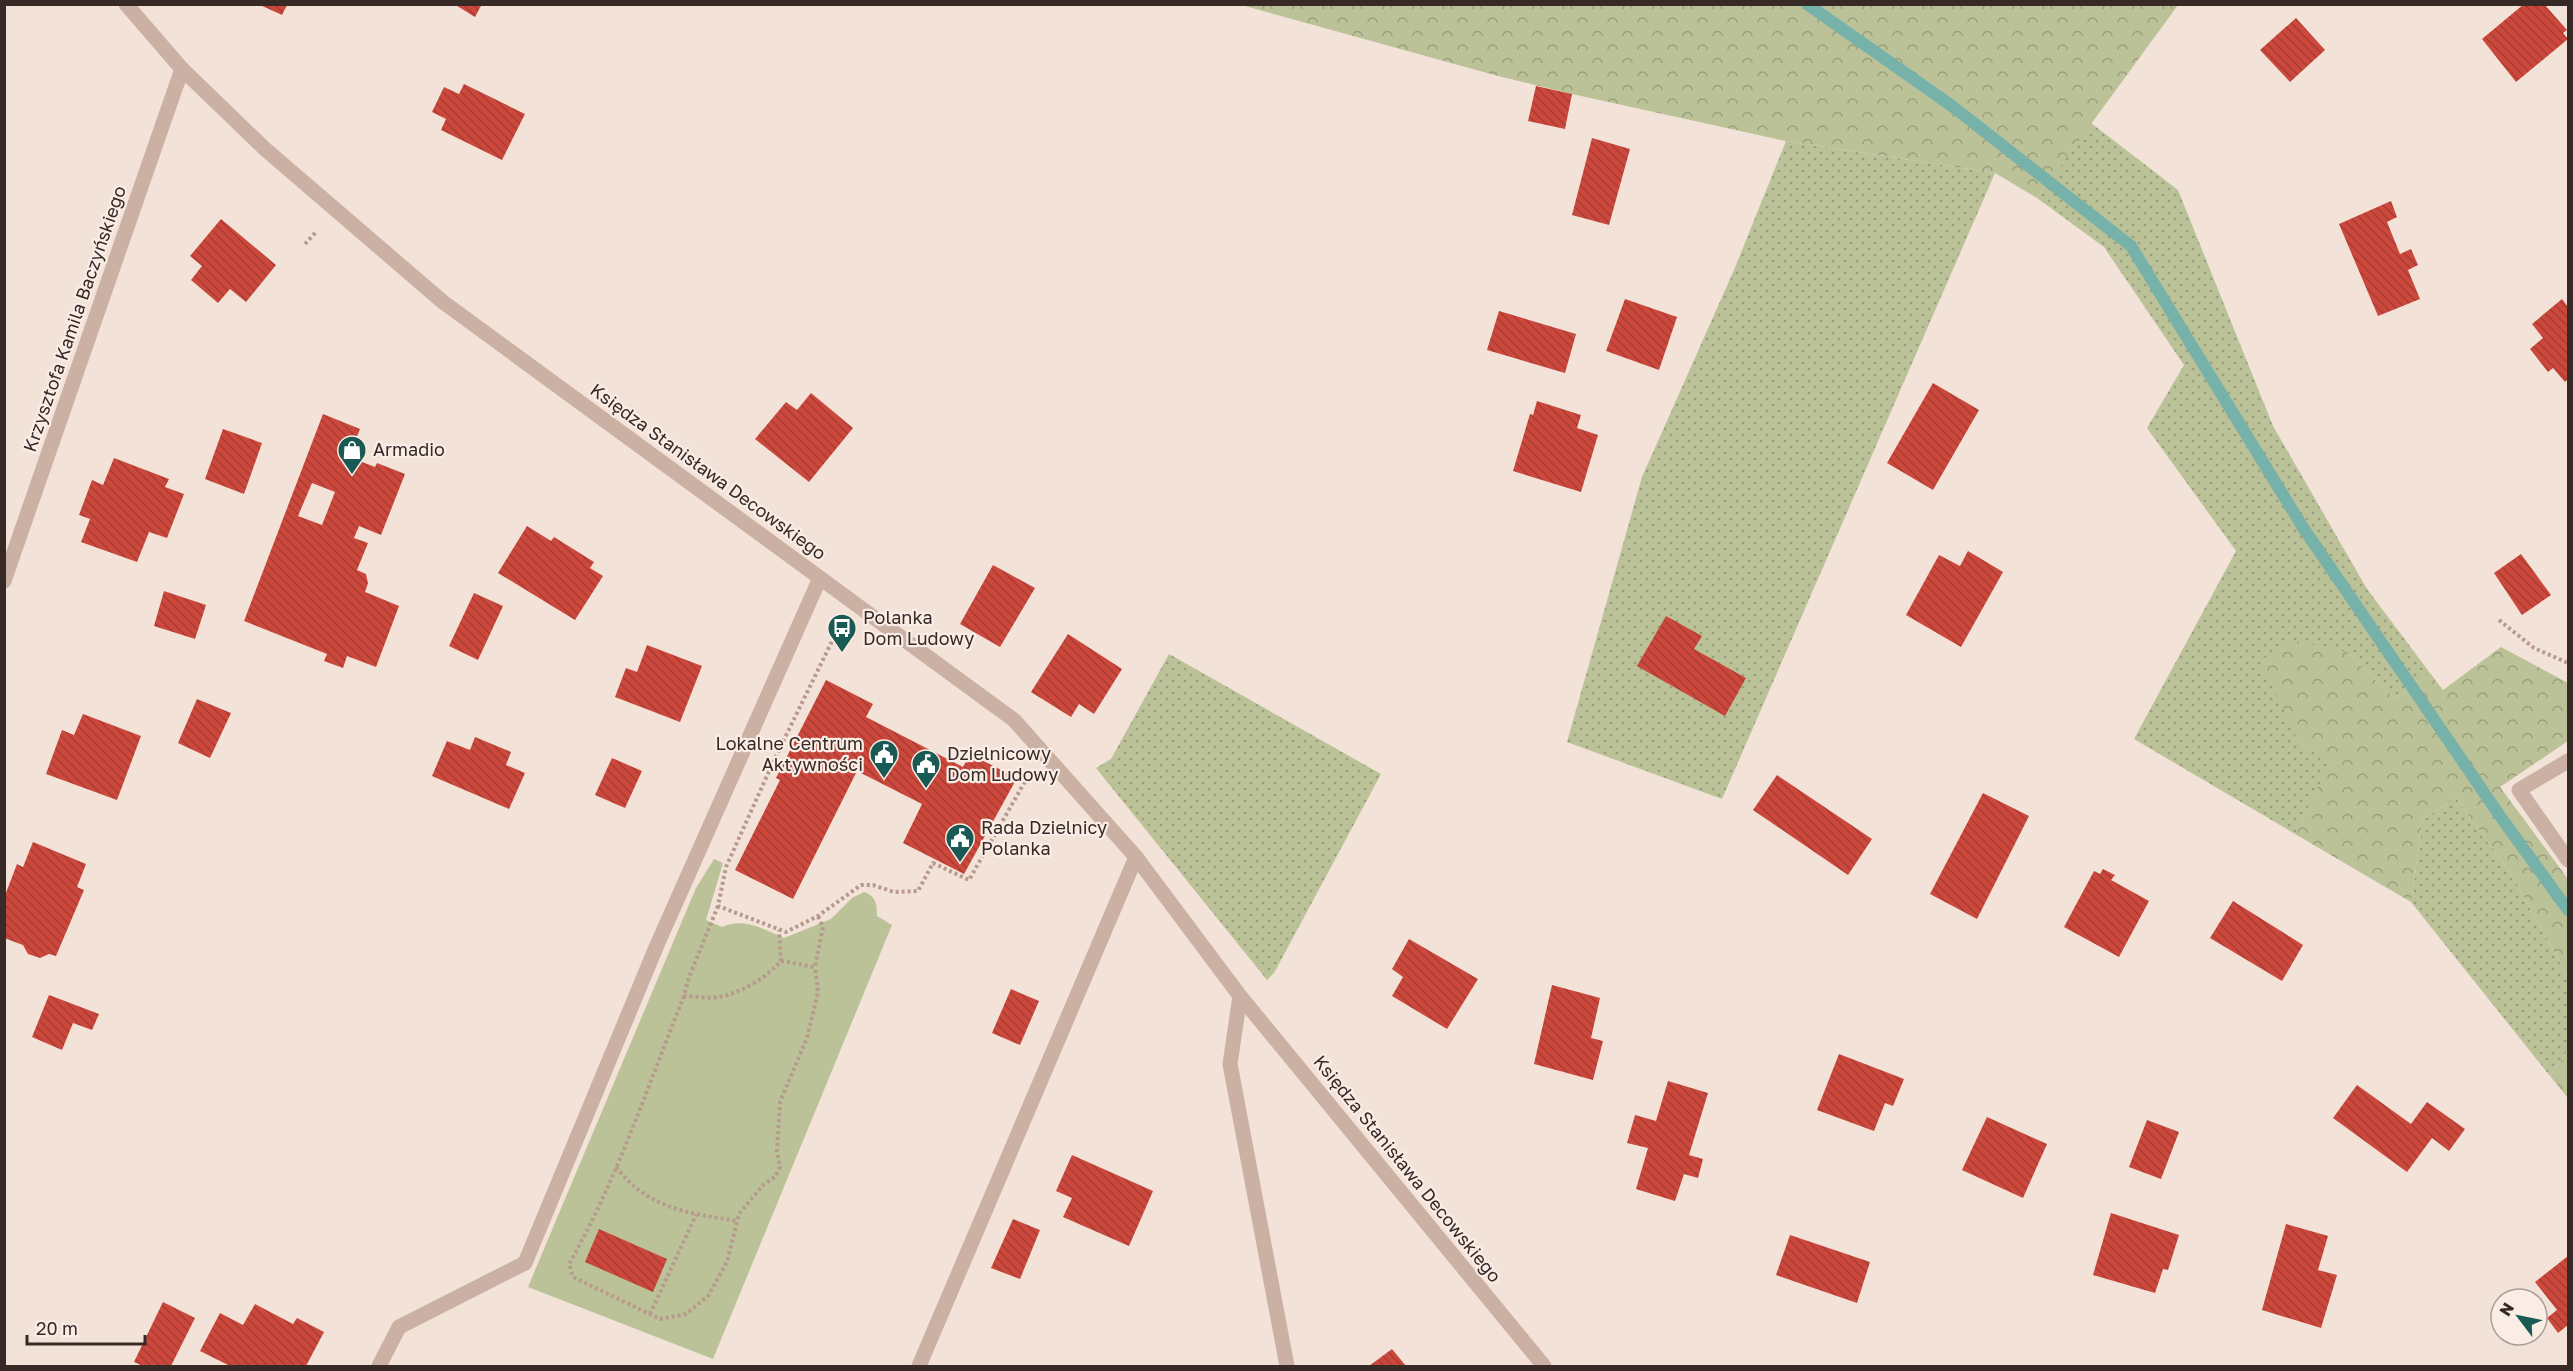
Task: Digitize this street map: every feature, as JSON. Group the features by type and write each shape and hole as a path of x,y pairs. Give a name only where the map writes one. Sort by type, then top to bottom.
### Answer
{"street":[{"name":"Księdza Stanisława Decowskiego","path":"126,4 142,11 182,69 265,149 442,302 1014,720 1136,857 1240,996 1544,1366"},
{"name":"Krzysztofa Kamila Baczyńskiego","path":"4,581 182,69"},
{"path":"379,1366 399,1327 525,1263 657,945 820,578"},
{"path":"2568,761 2519,790 2568,860"},
{"path":"919,1366 1136,857"},
{"path":"1240,996 1230,1064 1287,1366"}],"path":[{"path":"305,244 320,229"},
{"path":"2499,620 2534,648 2568,663"},
{"path":"818,916 823,927 815,967 818,992 807,1038 780,1102 777,1151 780,1167 775,1177 764,1184 739,1214 728,1262 708,1296 686,1314 660,1319 573,1277 569,1264 586,1235 616,1166 684,996 689,977 718,906 726,867 775,758 837,631"},
{"path":"718,906 786,933 818,916 861,885 873,885 894,892 918,891 933,863 969,880 1029,774"},
{"path":"684,996 718,997 750,985 772,971 781,961 779,930"},
{"path":"781,961 815,967"},
{"path":"616,1166 627,1181 665,1206 696,1215 737,1221"},
{"path":"650,1314 696,1215"}],"green space":[{"path":"1241,5 2178,5 2037,198 1995,173 1786,141 1572,94 1498,76"},
{"path":"2091,123 2178,190 2273,426 2367,589 2430,673 2395,699 2347,652 2299,743 2331,763 2295,834 2134,739 2236,551 2147,428 2184,365 2104,247 2037,198"},
{"path":"1786,141 1995,173 1722,799 1567,742 1642,477 1734,270"},
{"path":"2291,640 2347,652 2395,699 2430,673 2443,690 2501,647 2568,683 2568,741 2500,787 2568,879 2568,977 2510,872 2456,798 2423,819 2411,902 2295,834 2330,763 2299,743 2260,661"},
{"path":"1169,654 1381,774 1274,973 1267,980 1096,768 1111,759"},
{"path":"2456,798 2510,872 2568,977 2568,1050 2550,1076 2411,902 2423,819"},
{"path":"714,859 723,863 706,920 722,927 738,923 746,924 784,938 831,919 852,898 864,892 875,901 877,916 892,925 713,1359 528,1287 696,888"},
{"path":"2568,1050 2568,1098 2550,1076"}],"building":[{"path":"454,4 482,4 475,17"},
{"path":"2524,4 2544,4 2567,30 2563,33 2568,39 2516,82 2482,39"},
{"path":"260,5 287,5 282,15"},
{"path":"2296,18 2325,50 2290,82 2260,50"},
{"path":"464,84 525,114 502,160 441,130 446,119 432,112 444,87 459,94"},
{"path":"1536,86 1572,94 1565,129 1528,121"},
{"path":"1592,138 1630,149 1609,225 1572,215"},
{"path":"2391,201 2397,217 2387,222 2400,254 2411,249 2418,265 2408,270 2420,299 2378,316 2339,224"},
{"path":"221,219 276,265 246,302 230,289 218,303 191,280 202,266 190,256"},
{"path":"1625,299 1677,317 1659,370 1606,351"},
{"path":"2562,299 2568,307 2568,379 2565,382 2553,368 2548,372 2530,349 2543,338 2532,324"},
{"path":"1499,311 1576,334 1565,373 1487,350"},
{"path":"1933,383 1979,410 1933,490 1887,463"},
{"path":"811,393 853,428 809,482 755,439 786,402 797,410"},
{"path":"1537,401 1581,415 1577,428 1598,435 1581,492 1513,471 1530,414 1533,415"},
{"path":"323,414 360,429 349,457 375,467 377,463 405,474 381,535 359,526 354,538 368,543 357,570 366,574 368,583 365,592 399,606 376,667 347,656 343,668 324,661 327,654 244,621","holes":["312,483 335,492 322,525 298,516"]},
{"path":"223,429 262,443 244,494 205,479"},
{"path":"114,458 169,479 165,487 184,494 167,538 149,532 137,562 81,542 90,519 79,515 92,480 103,485"},
{"path":"527,526 551,541 554,537 594,562 590,568 603,576 575,620 498,573"},
{"path":"1968,551 2003,572 1961,647 1906,615 1939,555 1960,566"},
{"path":"2521,554 2551,595 2522,615 2494,573"},
{"path":"993,565 1035,588 1000,647 960,624"},
{"path":"164,591 206,605 195,639 154,626"},
{"path":"474,593 503,606 478,660 449,646"},
{"path":"1666,616 1702,636 1694,649 1746,678 1725,716 1637,666"},
{"path":"1068,634 1122,669 1094,714 1079,704 1071,717 1031,692"},
{"path":"647,645 702,666 680,722 615,697 626,668 637,672"},
{"path":"826,680 873,704 866,717 963,767 970,754 1017,778 964,874 903,843 922,804 857,771 793,899 735,870 780,780 776,778"},
{"path":"197,699 231,713 210,758 178,743"},
{"path":"83,714 141,736 117,800 46,774 62,730 74,735"},
{"path":"475,737 511,752 506,765 525,773 509,809 432,776 447,741 470,750"},
{"path":"612,758 642,771 625,808 595,795"},
{"path":"1777,775 1872,839 1848,875 1753,810"},
{"path":"1983,793 2029,816 1977,919 1930,894"},
{"path":"33,842 86,864 77,887 84,890 56,956 49,954 40,958 28,954 23,945 4,938 4,898 17,864 23,867"},
{"path":"2103,869 2115,875 2111,880 2149,901 2119,957 2064,927 2094,871 2100,874"},
{"path":"2233,901 2303,945 2282,981 2210,938"},
{"path":"1409,939 1478,979 1447,1029 1392,996 1403,977 1392,969"},
{"path":"1552,985 1600,998 1591,1038 1603,1041 1593,1080 1534,1064"},
{"path":"1011,989 1039,1001 1020,1045 992,1033"},
{"path":"49,995 99,1014 92,1030 73,1023 62,1050 32,1037"},
{"path":"1839,1054 1904,1079 1893,1106 1885,1103 1874,1131 1817,1110"},
{"path":"1668,1081 1708,1093 1689,1155 1703,1159 1698,1178 1684,1174 1675,1201 1636,1189 1648,1148 1627,1143 1635,1115 1656,1121"},
{"path":"2357,1085 2411,1124 2427,1102 2465,1129 2449,1151 2432,1138 2407,1172 2333,1118"},
{"path":"1987,1117 2047,1144 2023,1198 1962,1170"},
{"path":"2147,1120 2179,1132 2161,1179 2129,1167"},
{"path":"1072,1155 1153,1191 1129,1246 1063,1217 1072,1198 1056,1191"},
{"path":"2111,1213 2179,1235 2168,1270 2163,1269 2155,1293 2093,1275"},
{"path":"1013,1219 1040,1230 1020,1279 991,1268"},
{"path":"2286,1224 2328,1236 2318,1270 2337,1275 2321,1328 2262,1310"},
{"path":"599,1229 667,1259 653,1292 585,1262"},
{"path":"1790,1235 1870,1262 1857,1303 1776,1275"},
{"path":"2568,1256 2568,1325 2558,1333 2549,1321 2549,1316 2557,1310 2549,1300 2549,1287 2539,1287 2535,1282"},
{"path":"163,1302 195,1318 171,1366 143,1366 134,1362"},
{"path":"255,1304 293,1324 297,1318 324,1332 306,1366 230,1366 200,1351 220,1313 243,1325"},
{"path":"1392,1349 1406,1366 1369,1366"}],"waterway":[{"path":"1807,4 1952,106 2131,246 2302,526 2500,816 2568,910"}],"place":[{"name":"Armadio","path":"352,476"},
{"name":"Polanka Dom Ludowy","path":"842,654"},
{"name":"Lokalne Centrum Aktywności","path":"884,780"},
{"name":"Dzielnicowy Dom Ludowy","path":"926,790"},
{"name":"Rada Dzielnicy Polanka","path":"960,864"}]}
